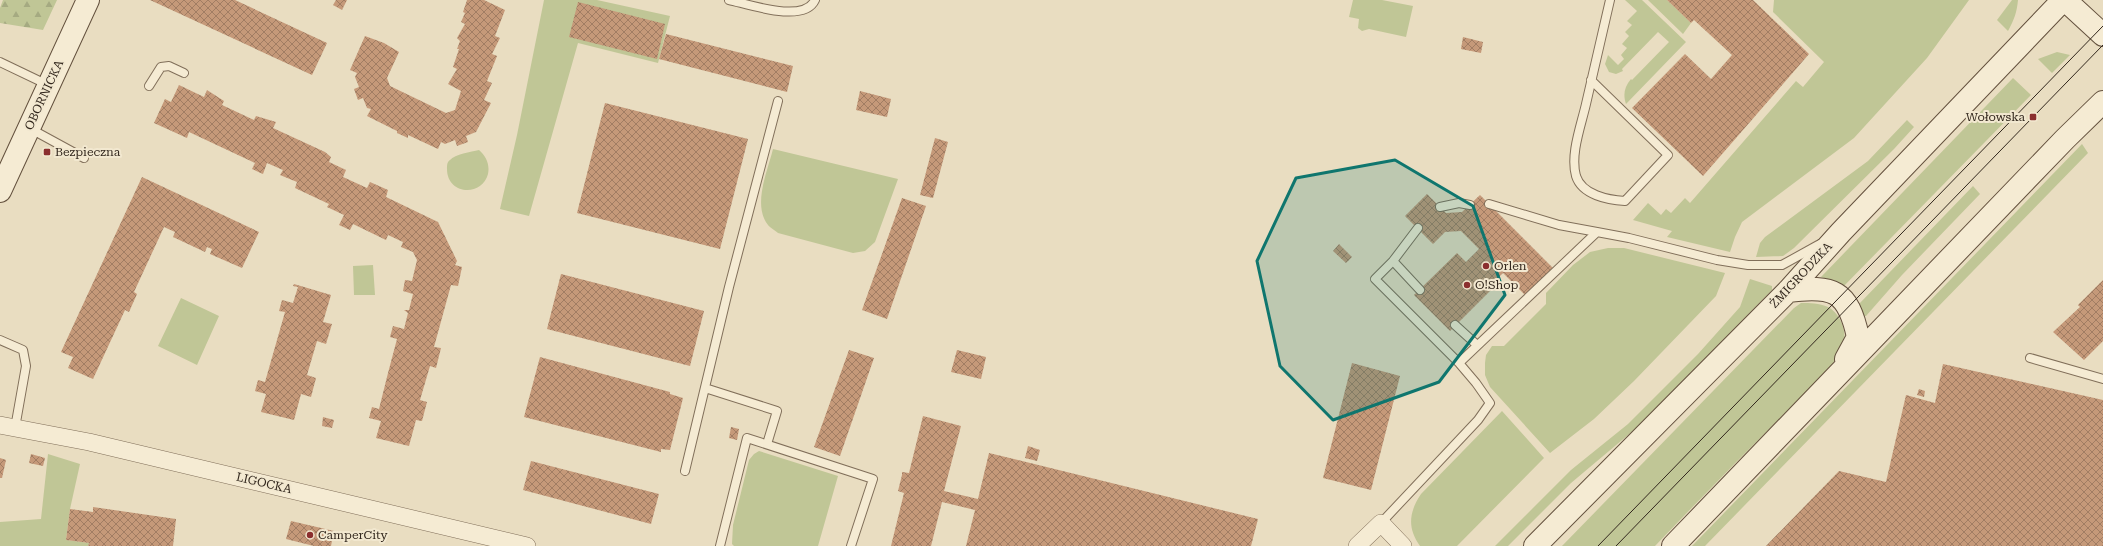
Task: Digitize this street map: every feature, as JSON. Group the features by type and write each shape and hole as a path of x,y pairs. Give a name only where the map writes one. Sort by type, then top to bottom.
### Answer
{"main road":[{"name":"OBORNICKA","path":"0,191 88,0"},
{"path":"2064,0 2103,35"},
{"name":"ŻMIGRODZKA","path":"1535,545 1788,291 1841,232 2064,0"},
{"path":"1673,546 2065,139 2103,102"},
{"path":"1788,291 1814,288 1820,289 1840,297 1854,315 1858,337 1838,374"}],"street":[{"name":"LIGOCKA","path":"8,426 97,444 527,546"},
{"path":"1357,546 1381,523 1403,546"}],"lane":[{"path":"728,0 788,12 800,12 815,0"},
{"path":"1592,80 1668,155 1625,201 1609,200 1584,189 1576,176 1575,152 1610,0"},
{"path":"0,62 48,85"},
{"path":"149,86 161,67 169,66 184,73"},
{"path":"685,471 729,287 778,101"},
{"path":"29,127 84,158"},
{"path":"1440,207 1459,203 1470,205"},
{"path":"1489,204 1559,225 1630,238 1717,260 1748,265 1782,265 1841,232"},
{"path":"1381,523 1478,420 1490,403 1459,363 1375,279 1393,261 1418,228"},
{"path":"1459,363 1597,232"},
{"path":"1393,261 1420,290"},
{"path":"1455,325 1477,345"},
{"path":"0,340 23,350 26,366 8,426"},
{"path":"2030,358 2103,379"},
{"path":"705,388 777,411 768,444"},
{"path":"720,546 747,438 873,479 851,546"}],"highlighted area":[{"path":"1395,160 1473,206 1505,295 1439,382 1333,420 1280,366 1257,261 1296,178"}],"green space":[{"path":"3,0 57,0 43,30 0,23 0,8"},
{"path":"544,0 597,0 670,16 658,63 578,43 529,216 500,209 517,135"},
{"path":"1353,0 1382,0 1413,6 1406,37 1369,29 1362,31 1358,28 1359,19 1349,17"},
{"path":"1625,0 1642,0 1686,42 1626,104 1625,91 1631,79 1632,80 1669,42 1658,32 1622,69 1623,71 1616,74 1609,72 1605,64 1608,55 1618,65 1624,59 1621,55 1627,48 1622,44 1629,36 1625,32 1632,25 1627,21 1637,11"},
{"path":"1648,0 1667,0 1691,23 1683,34"},
{"path":"1774,0 1969,0 1927,58 1854,138 1742,222 1730,252 1667,237 1672,231 1633,220 1648,203 1661,215 1666,209 1671,213 1685,198 1690,203 1796,81 1803,87 1824,62 1773,12"},
{"path":"2012,0 2018,0 2018,4 2015,16 2008,31 1997,20"},
{"path":"2057,52 2070,55 2052,73 2038,59"},
{"path":"2013,78 2031,95 1842,288 1831,280 1821,277"},
{"path":"1907,120 1914,127 1894,149 1794,248 1783,256 1756,257 1760,243 1765,237 1868,161"},
{"path":"2082,144 2088,153 1705,546 1692,546"},
{"path":"773,149 898,179 875,242 865,251 853,253 778,233 770,227 763,217 761,198"},
{"path":"479,150 484,155 488,164 488,174 485,181 479,187 472,189 465,190 458,188 449,178 447,165 449,161 456,156"},
{"path":"1973,186 1980,194 1902,275 1866,316 1864,316 1859,304"},
{"path":"1608,248 1624,248 1725,273 1716,296 1634,381 1594,419 1550,453 1490,387 1485,375 1486,355 1492,346 1504,346 1546,304 1546,293 1573,265 1590,252"},
{"path":"373,265 375,295 354,295 353,266"},
{"path":"1750,279 1772,286 1772,290 1634,430 1571,483 1508,546 1495,546 1571,470 1628,424 1698,354 1740,307"},
{"path":"181,298 219,316 197,365 158,346"},
{"path":"1801,303 1825,306 1833,310 1840,319 1844,330 1845,336 1843,347 1839,355 1817,382 1655,546 1562,546 1794,308"},
{"path":"1502,411 1544,458 1457,546 1420,546 1413,533 1411,520 1414,507 1421,494"},
{"path":"759,451 838,476 818,546 734,546 732,544 733,525 749,460"},
{"path":"48,454 80,464 70,509 66,540 89,543 88,546 0,546 0,522 41,519"}],"building":[{"path":"150,0 235,0 327,43 312,75"},
{"path":"336,0 347,0 342,10 333,5"},
{"path":"467,0 484,0 505,10 495,36 500,38 492,54 497,56 487,81 492,83 484,100 491,103 476,132 466,136 468,142 457,146 455,140 445,144 441,142 438,149 408,135 408,138 397,133 397,131 367,116 371,109 367,108 363,98 358,100 354,89 359,87 355,77 357,73 350,70 365,36 384,43 399,52 387,78 390,86 446,113 455,110 461,91 448,84 457,69 453,67 459,49 457,49 460,41 457,38 465,24 461,22 465,13 463,12"},
{"path":"1667,0 1753,0 1809,54 1703,176 1632,108 1685,54 1711,79 1732,55 1694,20 1691,23"},
{"path":"578,2 665,24 657,59 569,37"},
{"path":"666,34 793,66 787,92 659,59"},
{"path":"1463,37 1483,42 1481,53 1461,49"},
{"path":"179,85 204,97 207,90 224,101 222,105 254,120 256,116 276,122 273,128 325,152 331,157 329,162 346,170 343,177 367,188 370,182 388,190 386,197 438,222 457,261 455,265 462,267 458,286 451,285 434,347 441,348 436,368 430,366 420,400 427,402 422,421 416,420 409,446 376,438 381,421 369,418 372,407 379,409 397,339 390,337 393,326 404,329 408,313 404,310 409,310 413,294 403,291 405,280 412,281 417,260 413,252 401,247 403,242 388,235 386,240 353,224 350,230 339,225 344,215 327,207 329,204 295,188 297,182 280,175 283,170 267,163 263,174 252,169 255,163 189,132 187,138 154,123 165,99 171,102"},
{"path":"860,91 891,99 887,117 856,110"},
{"path":"605,103 748,139 720,249 577,213"},
{"path":"935,138 948,142 933,198 920,195"},
{"path":"142,177 259,232 242,268 210,254 212,249 207,247 205,252 173,237 175,232 164,227 134,292 137,294 129,312 125,310 93,379 68,368 73,357 61,352"},
{"path":"1427,194 1446,213 1462,212 1480,195 1554,269 1526,296 1503,273 1489,286 1492,289 1450,331 1414,295 1457,253 1466,262 1479,249 1461,231 1445,232 1433,244 1405,216"},
{"path":"902,198 926,206 887,319 862,310"},
{"path":"1339,244 1352,257 1346,263 1333,251"},
{"path":"561,274 704,311 690,366 547,329"},
{"path":"2103,280 2103,341 2084,360 2053,332 2080,307 2078,305"},
{"path":"294,284 331,295 323,322 332,324 326,344 317,341 307,375 316,378 311,397 301,394 294,420 261,412 266,394 255,391 258,380 265,382 285,312 279,311 282,300 293,303 298,287 293,286"},
{"path":"849,350 874,358 840,456 814,447"},
{"path":"957,350 986,357 981,379 951,372"},
{"path":"540,357 670,392 670,394 683,398 670,450 661,449 661,452 524,417"},
{"path":"1352,363 1400,376 1371,490 1323,478"},
{"path":"1943,364 2103,400 2103,546 1766,546 1839,471 1886,482 1906,395 1935,403"},
{"path":"1919,389 1925,391 1924,397 1917,395"},
{"path":"923,416 961,426 944,491 978,499 989,453 1258,519 1251,546 966,546 975,510 942,502 931,546 891,546 904,493 898,491 902,472 909,473"},
{"path":"323,417 334,420 332,428 322,426"},
{"path":"731,427 739,429 737,440 729,438"},
{"path":"1028,446 1040,450 1037,461 1025,458"},
{"path":"31,454 45,458 43,466 29,463"},
{"path":"0,458 6,460 2,478 0,478"},
{"path":"531,461 659,494 651,524 523,490"},
{"path":"93,507 176,519 173,546 88,546 89,543 66,540 70,509 93,512"},
{"name":"CamperCity","path":"291,521 334,531 331,546 314,546 286,539"}],"tram line":[{"path":"1598,546 2103,26"},
{"path":"1616,546 2103,45"}],"place":[{"name":"Wołowska","path":"2033,117"},
{"name":"Bezpieczna","path":"47,152"},
{"name":"Orlen","path":"1486,266"},
{"name":"O!Shop","path":"1467,285"},
{"name":"CamperCity","path":"310,535"}]}
